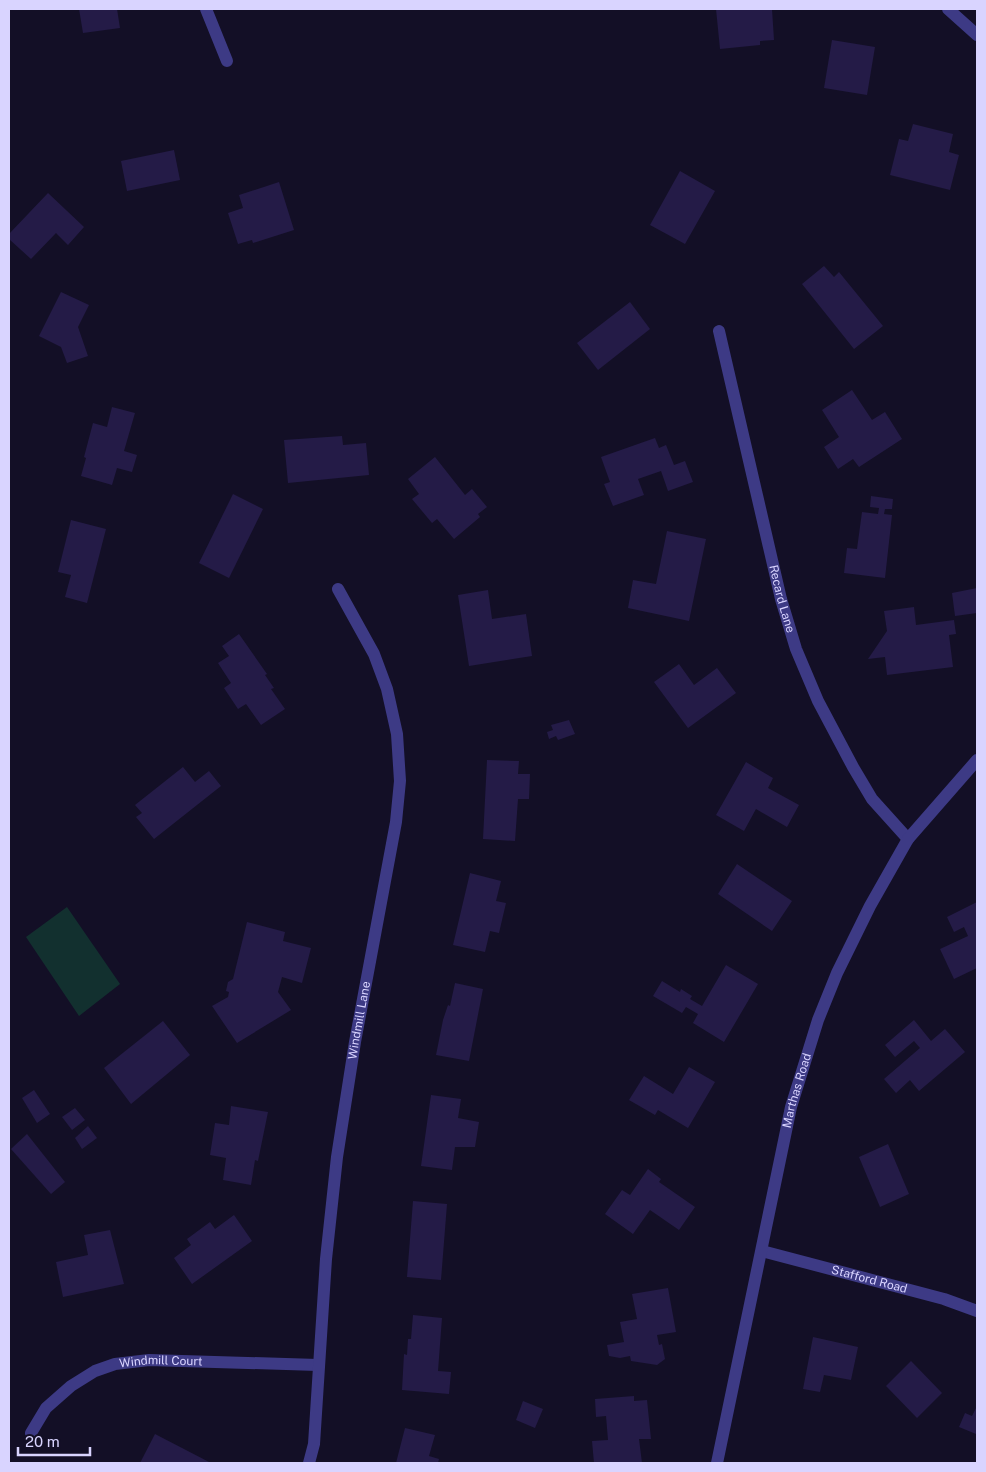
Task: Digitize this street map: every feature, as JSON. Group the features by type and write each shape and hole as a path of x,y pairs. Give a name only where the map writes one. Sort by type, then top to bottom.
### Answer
{"street":[{"path":"206,9 227,61"},
{"path":"948,9 977,35"},
{"name":"Recard Lane","path":"719,331 781,599 796,649 818,701 853,767 872,799 908,839"},
{"name":"Windmill Lane","path":"308,1463 314,1444 326,1260 337,1157 355,1042 396,822 400,781 398,734 387,689 374,654 338,589"},
{"name":"Marthas Road","path":"717,1463 791,1107 818,1020 837,973 870,906 908,839 977,760"},
{"name":"Stafford Road","path":"762,1251 944,1299 977,1311"},
{"name":"Windmill Court","path":"31,1433 46,1408 70,1386 95,1371 115,1364 149,1360 318,1365"}],"green space":[{"path":"67,907 120,984 79,1016 26,937"}],"building":[{"path":"79,9 117,9 120,28 83,33"},
{"path":"716,9 772,9 774,40 760,41 760,45 720,49"},
{"path":"832,40 875,47 867,95 824,88"},
{"path":"913,124 953,134 949,152 959,155 950,190 890,175 899,139 908,141"},
{"path":"174,150 180,180 127,191 121,161"},
{"path":"680,171 715,191 685,244 650,225"},
{"path":"279,182 294,230 253,243 252,240 238,244 228,213 243,208 239,195"},
{"path":"48,193 84,227 68,245 56,233 31,259 9,239 9,234"},
{"path":"824,266 834,277 839,272 883,326 854,349 802,284"},
{"path":"61,292 89,305 78,327 88,356 67,363 61,347 39,336"},
{"path":"630,302 650,329 598,370 577,343"},
{"path":"852,390 872,420 885,412 902,439 859,467 853,459 838,469 824,447 839,437 822,410"},
{"path":"112,407 135,413 124,451 137,455 132,472 117,468 112,485 81,476 93,423 107,427"},
{"path":"342,436 343,445 366,443 369,475 288,483 284,440"},
{"path":"655,438 659,448 666,445 674,465 685,461 693,482 668,491 661,471 638,479 644,495 613,506 604,484 610,482 601,457"},
{"path":"435,457 465,495 472,489 487,507 478,514 480,517 454,539 437,519 432,523 412,499 419,494 408,479"},
{"path":"233,494 263,509 229,578 199,563"},
{"path":"871,496 893,499 892,509 885,509 884,514 892,515 885,578 844,573 847,548 857,549 862,512 878,514 879,508 870,507"},
{"path":"71,520 106,529 87,603 65,597 71,575 58,572"},
{"path":"667,531 706,539 689,621 628,608 633,580 656,584"},
{"path":"977,588 977,613 955,616 952,593"},
{"path":"488,590 492,619 526,614 532,656 469,666 458,595"},
{"path":"914,607 916,625 954,620 956,634 949,635 953,667 887,675 885,657 868,659 887,631 884,611"},
{"path":"239,634 267,674 265,675 274,688 271,689 285,709 261,725 246,704 238,709 224,688 231,683 218,663 229,656 222,646"},
{"path":"679,664 694,685 717,668 736,693 688,728 654,682"},
{"path":"569,720 575,734 558,740 556,736 549,739 547,732 553,730 551,725"},
{"path":"487,760 519,761 518,774 530,774 529,799 518,799 515,841 483,839"},
{"path":"746,762 773,778 768,788 799,805 787,827 756,809 744,831 716,815"},
{"path":"183,767 195,782 209,771 221,786 154,839 136,817 142,813 135,805"},
{"path":"737,864 792,901 772,931 718,894"},
{"path":"470,873 501,881 496,901 506,903 499,933 490,931 485,952 453,945"},
{"path":"977,902 977,968 954,979 940,949 968,936 964,927 954,932 947,917"},
{"path":"247,922 285,932 283,941 311,948 302,983 282,977 278,992 291,1010 237,1043 212,1006 228,997 229,992 226,991 228,982 233,979"},
{"path":"726,965 758,984 724,1042 693,1023 698,1014 686,1007 682,1013 653,996 662,981 680,992 681,989 692,996 690,999 702,1006"},
{"path":"455,983 483,989 469,1061 436,1055 443,1020 448,1005 450,1006"},
{"path":"914,1020 931,1041 945,1029 965,1052 919,1091 910,1080 896,1093 884,1079 920,1048 914,1041 895,1057 885,1045"},
{"path":"163,1021 190,1055 131,1104 104,1068"},
{"path":"689,1067 715,1082 688,1128 658,1110 655,1115 629,1100 644,1076 673,1094"},
{"path":"34,1090 50,1114 37,1123 22,1098"},
{"path":"431,1095 461,1099 458,1118 479,1122 475,1147 455,1147 452,1170 421,1166"},
{"path":"231,1106 268,1112 258,1161 255,1160 251,1185 223,1180 226,1158 210,1155 215,1123 229,1125"},
{"path":"75,1108 85,1120 72,1130 62,1117"},
{"path":"88,1126 97,1138 82,1149 75,1138"},
{"path":"27,1134 65,1182 51,1194 11,1149"},
{"path":"888,1144 909,1194 880,1207 859,1157"},
{"path":"648,1169 661,1179 659,1182 695,1207 679,1230 650,1210 633,1234 605,1214 622,1190 630,1195"},
{"path":"413,1201 447,1204 441,1280 407,1277"},
{"path":"234,1215 252,1241 192,1284 174,1258 191,1245 187,1239 210,1222 215,1229"},
{"path":"110,1230 124,1284 63,1297 56,1262 88,1255 84,1235"},
{"path":"668,1288 676,1332 657,1335 659,1345 662,1344 665,1359 657,1365 631,1361 630,1356 620,1358 609,1356 607,1345 624,1342 620,1322 637,1319 632,1294"},
{"path":"413,1315 442,1318 438,1371 451,1372 449,1394 402,1390 404,1354 407,1355 408,1339 411,1339"},
{"path":"813,1337 858,1347 851,1380 824,1375 820,1392 803,1389"},
{"path":"911,1361 942,1393 917,1418 886,1386"},
{"path":"634,1396 634,1401 647,1400 651,1439 639,1439 642,1463 594,1463 592,1441 608,1440 606,1416 596,1417 595,1399"},
{"path":"523,1401 543,1409 535,1428 516,1420"},
{"path":"977,1406 976,1434 959,1427 965,1413 972,1416"},
{"path":"405,1428 435,1435 429,1456 439,1459 438,1463 396,1463"},
{"path":"155,1434 211,1463 140,1463"}]}
